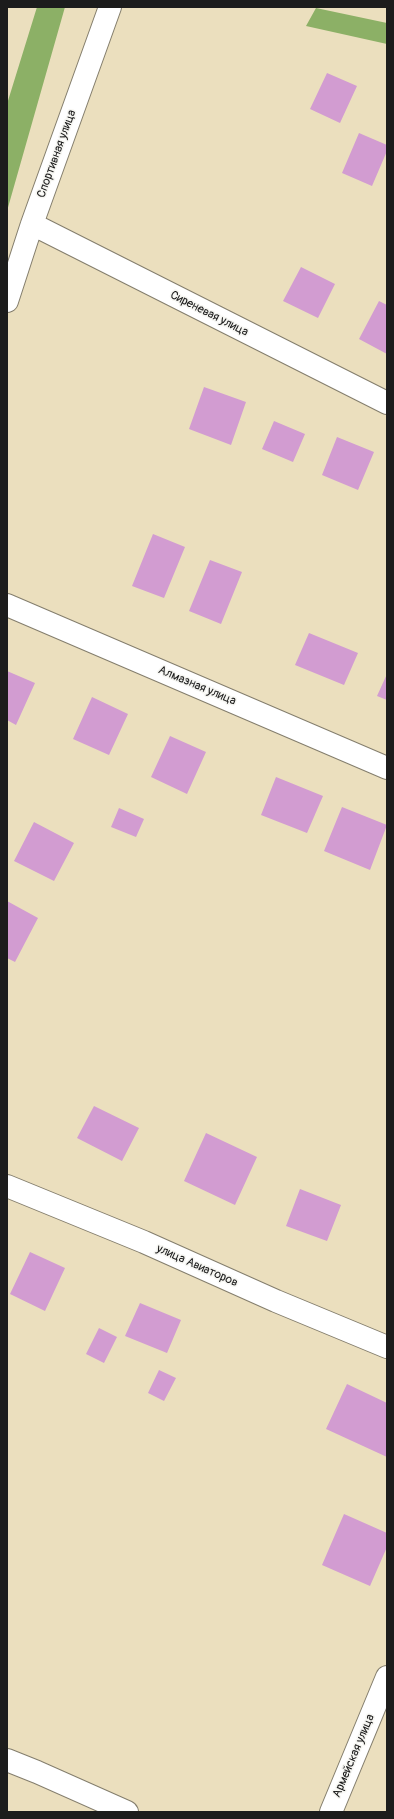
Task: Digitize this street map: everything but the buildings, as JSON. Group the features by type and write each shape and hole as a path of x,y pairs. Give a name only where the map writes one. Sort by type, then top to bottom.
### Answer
{"street":[{"name":"Спортивная улица","path":"7,301 32,224 110,7"},
{"name":"Сиреневая улица","path":"32,224 387,403"},
{"name":"Алмазная улица","path":"7,605 387,768"},
{"name":"улица Авиаторов","path":"7,1186 144,1242 276,1301 387,1347"},
{"name":"Армейская улица","path":"331,1812 387,1677"},
{"path":"7,1760 127,1812"}],"green space":[{"path":"37,7 65,7 7,211 7,104"},
{"path":"316,8 387,23 387,44 306,26"}]}
